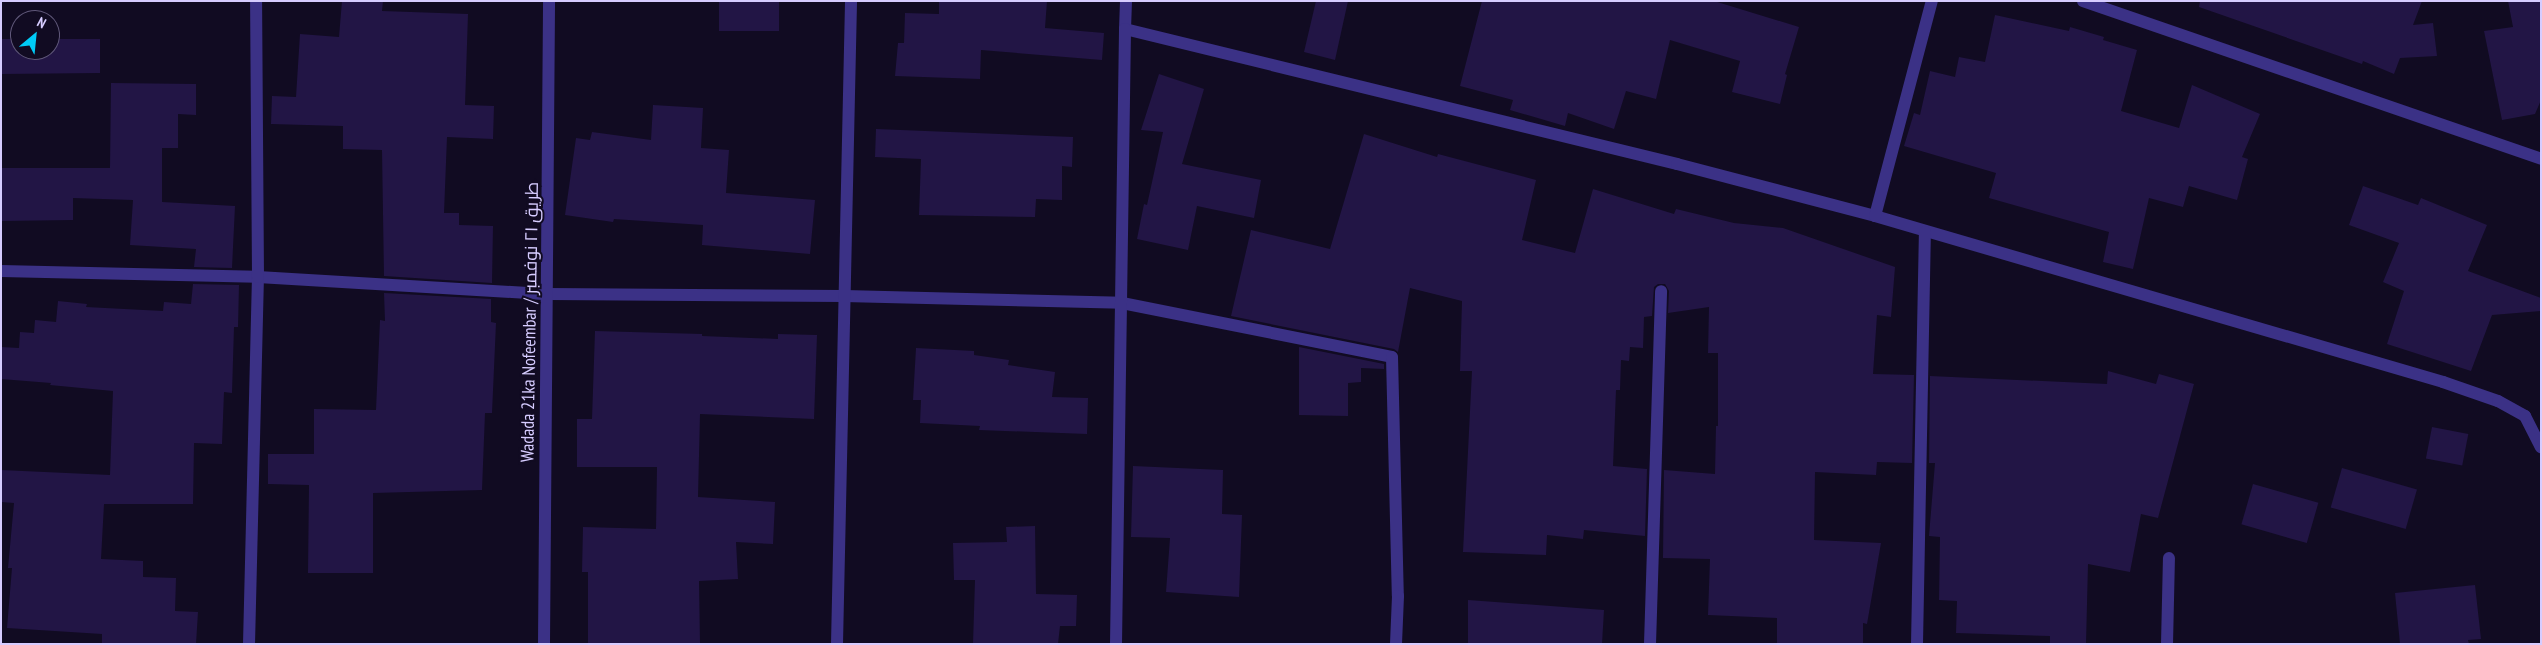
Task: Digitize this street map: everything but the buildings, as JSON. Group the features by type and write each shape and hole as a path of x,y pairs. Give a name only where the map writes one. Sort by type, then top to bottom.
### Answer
{"street":[{"path":"249,644 258,277 256,1"},
{"name":"Wadada 21ka Nofeembar / طريق ٢١ نوفمبر","path":"544,644 550,1"},
{"path":"837,644 851,1"},
{"path":"1116,644 1126,1"},
{"path":"1875,216 1932,1"},
{"path":"2083,1 2541,160"},
{"path":"1125,29 1609,147 1875,216 2443,382 2498,401 2525,416 2541,447"},
{"path":"1917,644 1925,232"},
{"path":"1,271 258,277 548,294 844,296 1122,303 1392,357 1398,596 1396,644"},
{"path":"1650,644 1661,291"},
{"path":"2167,644 2169,558"}]}
